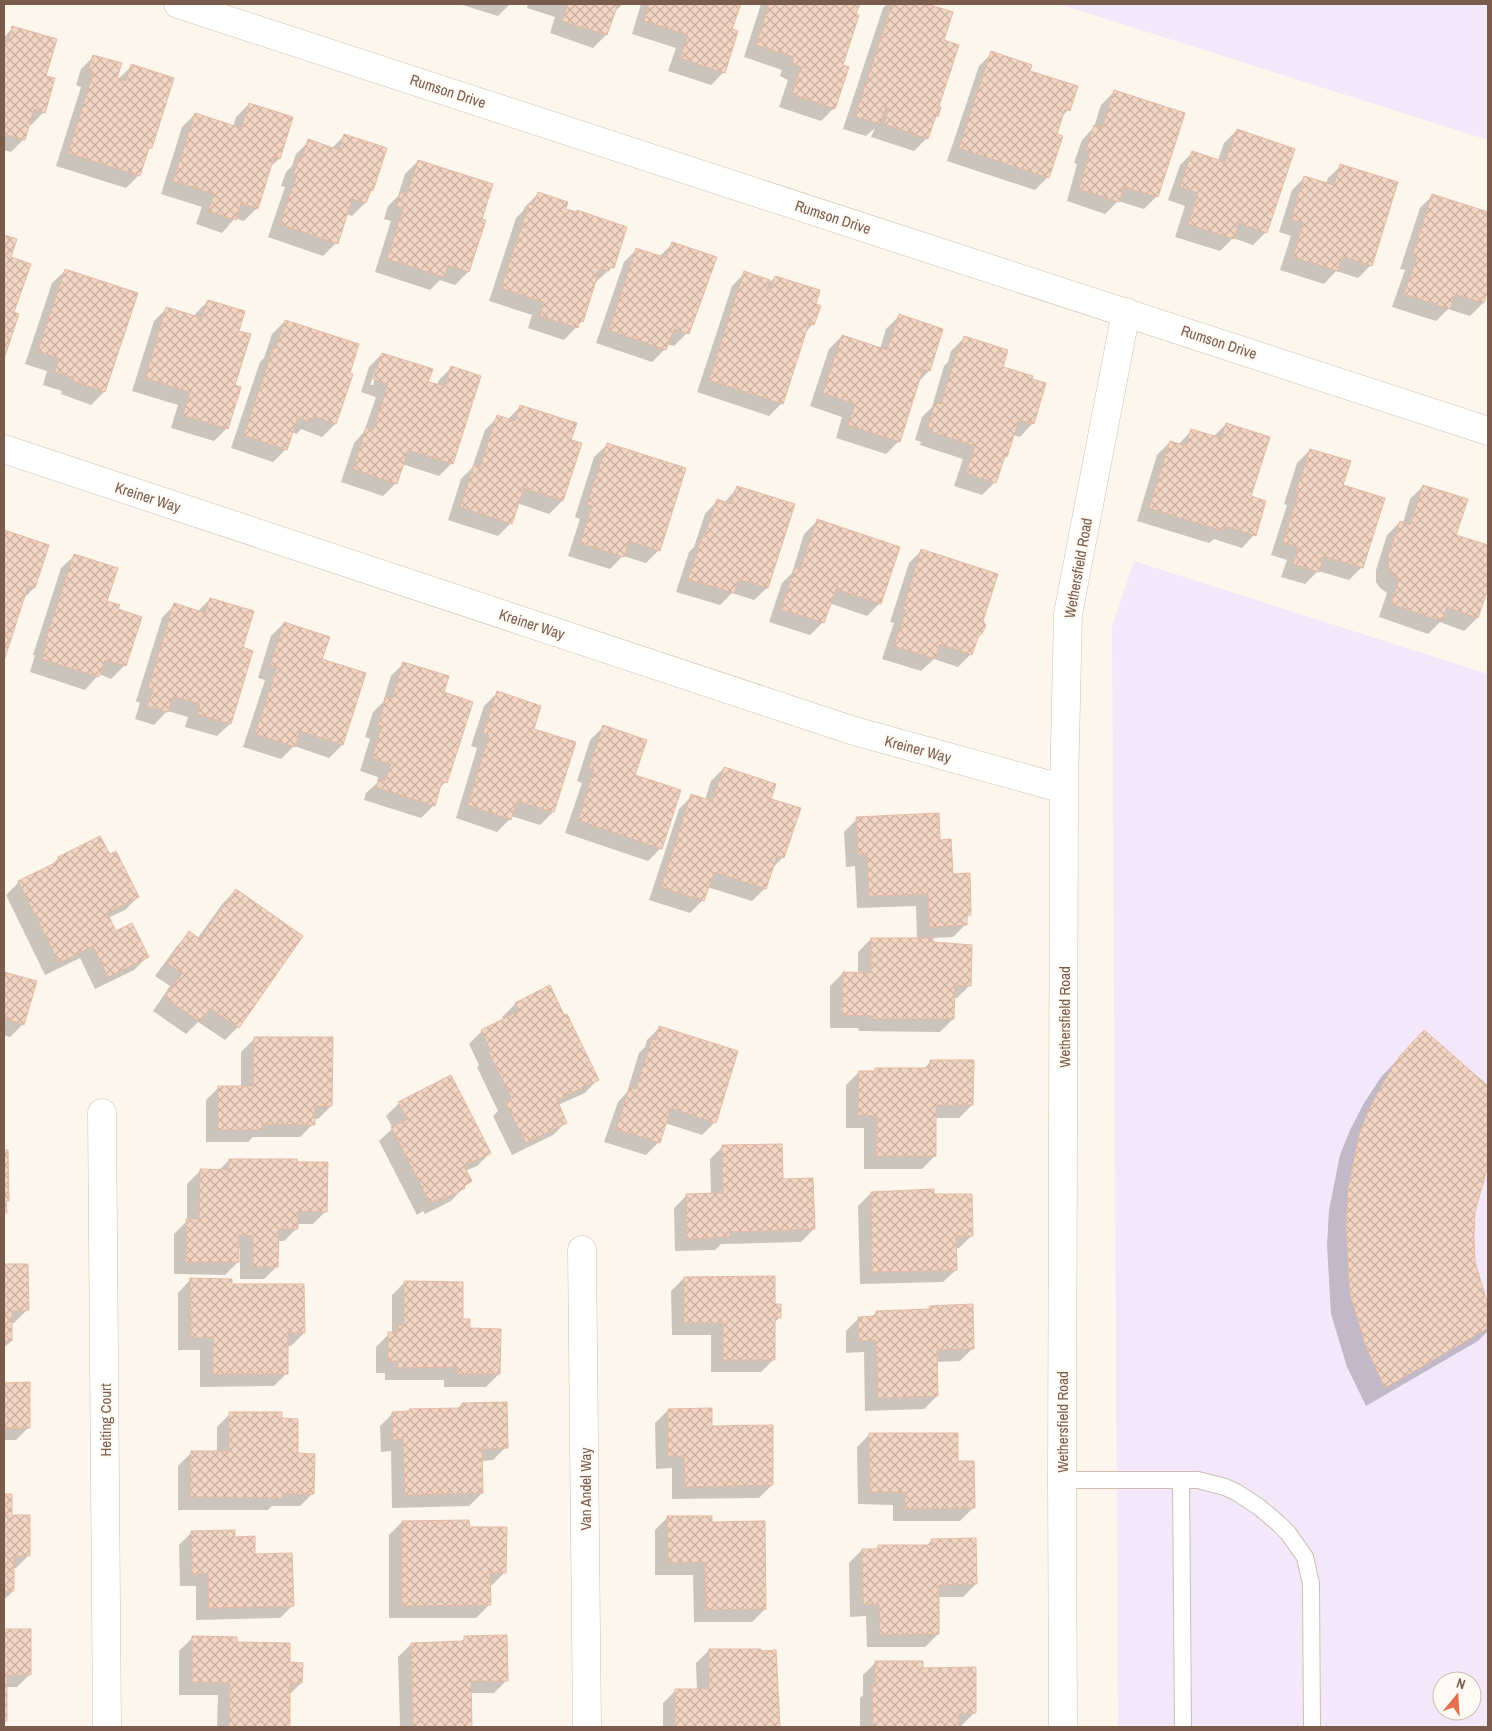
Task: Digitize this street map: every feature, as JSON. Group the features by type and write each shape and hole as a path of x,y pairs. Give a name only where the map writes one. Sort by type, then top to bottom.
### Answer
{"street":[{"name":"Rumson Drive","path":"178,4 1488,431"},
{"name":"Wethersfield Road","path":"1064,1727 1062,1480 1064,789 1068,614 1126,312"},
{"name":"Kreiner Way","path":"4,449 851,730 1064,789"},
{"name":"Heiting Court","path":"102,1113 107,1727"},
{"name":"Van Andel Way","path":"582,1250 586,1727"}],"lane":[{"path":"1062,1480 1198,1480 1236,1492 1259,1507 1278,1523 1305,1557 1311,1584 1312,1727"},
{"path":"1181,1480 1183,1727"}],"shaded area":[{"path":"1059,4 1488,4 1488,140"},
{"path":"1134,561 1488,674 1488,1727 1118,1727 1112,627"}],"building":[{"path":"568,4 618,4 607,35 562,21"},
{"path":"649,4 741,4 732,29 738,31 725,73 680,58 688,35 644,21"},
{"path":"769,4 860,4 856,14 859,15 843,65 849,67 835,109 792,94 801,67 792,63 794,57 756,45"},
{"path":"892,4 927,4 953,12 944,40 959,45 939,106 941,107 938,117 936,116 928,139 884,124 889,108 886,107 880,124 855,116"},
{"path":"12,26 57,39 46,76 55,78 45,113 34,109 25,140 4,134 4,41 8,42"},
{"path":"991,51 1032,65 1030,71 1078,86 1070,111 1065,109 1057,134 1063,136 1049,178 959,148"},
{"path":"93,55 122,63 117,78 126,81 131,64 174,78 152,148 149,148 140,176 68,153 93,74 88,72"},
{"path":"1114,90 1185,113 1158,197 1124,187 1119,202 1079,189 1090,151 1086,150 1094,125 1102,128"},
{"path":"249,103 293,117 280,159 274,157 258,209 241,203 236,220 208,211 214,194 173,181 195,113 241,128"},
{"path":"1237,129 1295,149 1267,233 1239,223 1234,239 1188,224 1198,193 1180,187 1192,151 1225,162"},
{"path":"344,134 387,148 373,191 371,190 366,203 352,199 338,244 280,224 297,174 294,173 298,158 302,159 308,139 339,150"},
{"path":"418,160 493,184 482,219 486,220 469,272 448,265 444,277 387,259 403,208 396,206 401,192 407,194"},
{"path":"1340,164 1398,182 1372,266 1342,256 1338,271 1293,257 1303,223 1291,219 1304,176 1334,185"},
{"path":"538,192 568,202 566,209 577,212 577,210 627,227 614,268 610,267 609,271 600,268 583,322 580,321 578,328 540,316 544,302 501,288 529,204 533,205"},
{"path":"1432,194 1488,212 1488,290 1484,303 1455,294 1450,309 1404,294 1417,257 1412,256"},
{"path":"4,235 17,239 11,257 31,264 14,312 19,314 5,356 4,356"},
{"path":"672,242 717,257 689,334 674,329 666,350 609,330 636,248 666,258"},
{"path":"65,269 138,293 105,392 73,381 74,378 55,372 59,358 38,351"},
{"path":"744,271 770,280 767,290 770,291 775,276 820,290 816,304 821,306 814,325 809,323 783,404 709,380"},
{"path":"208,300 245,311 239,331 251,334 235,385 241,387 228,429 183,415 190,392 145,378 166,307 202,318"},
{"path":"899,314 943,329 930,371 923,369 900,442 848,425 855,404 823,393 842,335 887,350"},
{"path":"285,320 359,344 350,373 353,374 336,424 313,416 311,422 298,417 287,450 244,435 273,348 275,349"},
{"path":"964,336 1008,350 1003,367 1033,376 1032,379 1046,383 1034,424 1019,420 996,483 966,473 975,446 932,432 933,429 928,427 935,402 941,404 957,351 959,352"},
{"path":"382,353 433,369 428,382 445,386 451,366 481,376 453,464 408,450 397,484 353,469 366,428 373,430 388,384 373,379"},
{"path":"520,405 577,423 571,440 582,443 563,501 524,488 512,524 460,507 474,465 480,467 497,415 515,421"},
{"path":"1226,423 1270,437 1251,496 1266,501 1256,536 1225,526 1223,531 1149,508 1170,441 1186,446 1191,429 1221,438"},
{"path":"607,443 686,468 660,551 629,541 624,557 580,543 592,506 587,504"},
{"path":"1310,449 1351,461 1343,485 1385,498 1363,568 1324,556 1319,572 1293,564 1299,547 1283,542 1299,492 1296,491"},
{"path":"1423,485 1468,499 1456,535 1488,545 1488,589 1478,618 1447,607 1442,621 1391,604 1399,580 1389,569 1388,556 1400,521 1410,525"},
{"path":"737,486 795,504 768,588 739,579 734,593 688,579 717,499 731,504"},
{"path":"817,519 900,547 881,604 836,589 824,623 781,609 795,568 800,570"},
{"path":"4,530 49,545 35,588 28,586 4,661"},
{"path":"921,549 998,574 983,621 986,625 982,634 979,635 972,655 940,644 935,659 894,646 906,610 903,609"},
{"path":"74,554 118,568 107,601 120,605 118,609 142,617 126,666 105,660 99,677 42,659 47,642 45,642"},
{"path":"210,598 254,611 243,647 253,651 231,724 197,714 200,704 173,696 168,712 147,706 153,690 148,688 174,603 205,613"},
{"path":"284,622 330,637 322,659 366,673 343,745 300,731 295,747 255,734 277,667 270,665"},
{"path":"403,662 449,676 444,692 473,702 447,783 442,781 435,806 376,787 379,779 385,781 391,764 372,758 382,726 378,725 386,697 392,699"},
{"path":"497,691 541,706 534,729 576,742 554,812 517,801 511,820 468,805 489,735 483,733"},
{"path":"603,725 647,740 635,775 681,790 662,849 578,820 594,770 589,768"},
{"path":"724,767 776,784 771,799 801,808 784,858 777,856 766,889 714,872 704,901 661,887 691,794 712,801"},
{"path":"939,813 940,840 951,839 953,874 970,873 971,915 967,915 967,925 930,927 928,894 869,896 867,854 858,854 856,817"},
{"path":"100,836 110,854 116,851 139,897 107,913 116,931 132,923 149,957 108,977 93,946 59,963 18,881 59,861 58,857"},
{"path":"236,889 303,936 239,1028 210,1008 200,1022 165,997 182,973 167,963 189,931 200,939"},
{"path":"871,938 933,938 933,942 972,945 971,986 955,985 954,1019 871,1019 871,1016 842,1015 843,972 871,973"},
{"path":"4,972 37,981 24,1025 4,1018"},
{"path":"550,985 564,1015 567,1014 599,1080 557,1100 567,1123 526,1143 505,1102 512,1099 489,1053 491,1051 481,1030 519,1011 515,1003"},
{"path":"659,1026 738,1051 716,1123 671,1108 660,1143 616,1129 630,1087 636,1089 652,1039 656,1040"},
{"path":"1424,1030 1488,1086 1488,1166 1475,1211 1474,1235 1475,1262 1488,1305 1488,1328 1385,1388 1366,1347 1350,1294 1346,1225 1348,1190 1359,1135 1369,1109 1400,1056"},
{"path":"254,1037 333,1037 332,1106 315,1106 315,1125 262,1124 262,1130 218,1130 218,1086 253,1086"},
{"path":"930,1060 974,1060 973,1105 936,1105 936,1156 876,1156 877,1116 858,1115 859,1071 875,1071 875,1068 930,1068"},
{"path":"451,1075 491,1153 464,1166 472,1181 464,1186 465,1188 438,1202 436,1199 430,1203 391,1127 408,1119 398,1102"},
{"path":"782,1144 783,1179 813,1178 815,1229 730,1232 730,1237 687,1239 686,1194 723,1193 722,1145"},
{"path":"4,1150 8,1150 9,1201 6,1201 7,1213 4,1213"},
{"path":"229,1159 297,1159 298,1162 328,1162 327,1212 298,1211 298,1229 279,1229 278,1267 253,1267 253,1236 239,1235 239,1262 186,1262 186,1219 199,1219 200,1169 229,1170"},
{"path":"934,1189 934,1194 972,1194 973,1236 956,1236 957,1270 872,1272 871,1192"},
{"path":"4,1264 28,1264 29,1310 12,1311 12,1341 4,1341"},
{"path":"775,1276 775,1304 781,1304 781,1318 775,1318 775,1360 723,1360 723,1323 684,1323 684,1277"},
{"path":"190,1278 232,1279 232,1284 304,1284 305,1333 288,1333 288,1374 213,1374 213,1337 191,1338"},
{"path":"404,1281 463,1282 463,1319 470,1319 470,1328 501,1329 500,1374 457,1374 457,1367 398,1368 398,1361 388,1361 388,1332 398,1332 398,1325 404,1325"},
{"path":"973,1304 974,1349 937,1350 938,1396 878,1398 876,1340 859,1341 858,1317 876,1316 876,1311 930,1309 929,1306"},
{"path":"30,1382 30,1428 4,1428 4,1383"},
{"path":"507,1402 508,1448 482,1449 483,1493 405,1495 403,1439 393,1440 392,1412 410,1411 409,1409 461,1408 462,1403"},
{"path":"712,1408 712,1426 773,1425 773,1485 685,1487 684,1456 668,1456 668,1409"},
{"path":"229,1412 282,1412 282,1418 298,1419 298,1453 315,1454 314,1494 282,1494 282,1498 190,1497 191,1451 229,1451"},
{"path":"869,1433 958,1433 958,1461 974,1461 975,1508 905,1509 905,1492 870,1492"},
{"path":"4,1494 12,1494 12,1515 30,1515 30,1556 14,1556 14,1591 4,1591"},
{"path":"667,1516 712,1516 712,1522 765,1521 766,1609 706,1610 705,1562 668,1563"},
{"path":"469,1520 470,1527 507,1527 506,1573 490,1573 491,1605 402,1606 402,1521"},
{"path":"235,1530 235,1537 255,1536 255,1554 292,1553 294,1606 209,1608 208,1573 192,1574 191,1531"},
{"path":"976,1538 977,1584 939,1585 939,1634 880,1635 879,1604 863,1604 862,1549 878,1549 878,1545 932,1545 931,1539"},
{"path":"4,1629 31,1629 31,1675 7,1675 7,1721 4,1721"},
{"path":"507,1635 508,1681 471,1681 472,1727 413,1727 411,1643 464,1641 464,1636"},
{"path":"192,1636 237,1637 237,1642 290,1643 290,1662 303,1663 302,1683 290,1683 290,1727 229,1727 230,1683 192,1682"},
{"path":"709,1649 776,1650 780,1727 675,1727 675,1689 709,1689"},
{"path":"875,1661 923,1661 923,1668 976,1667 976,1713 959,1714 959,1727 873,1727 872,1684 875,1684"}]}
